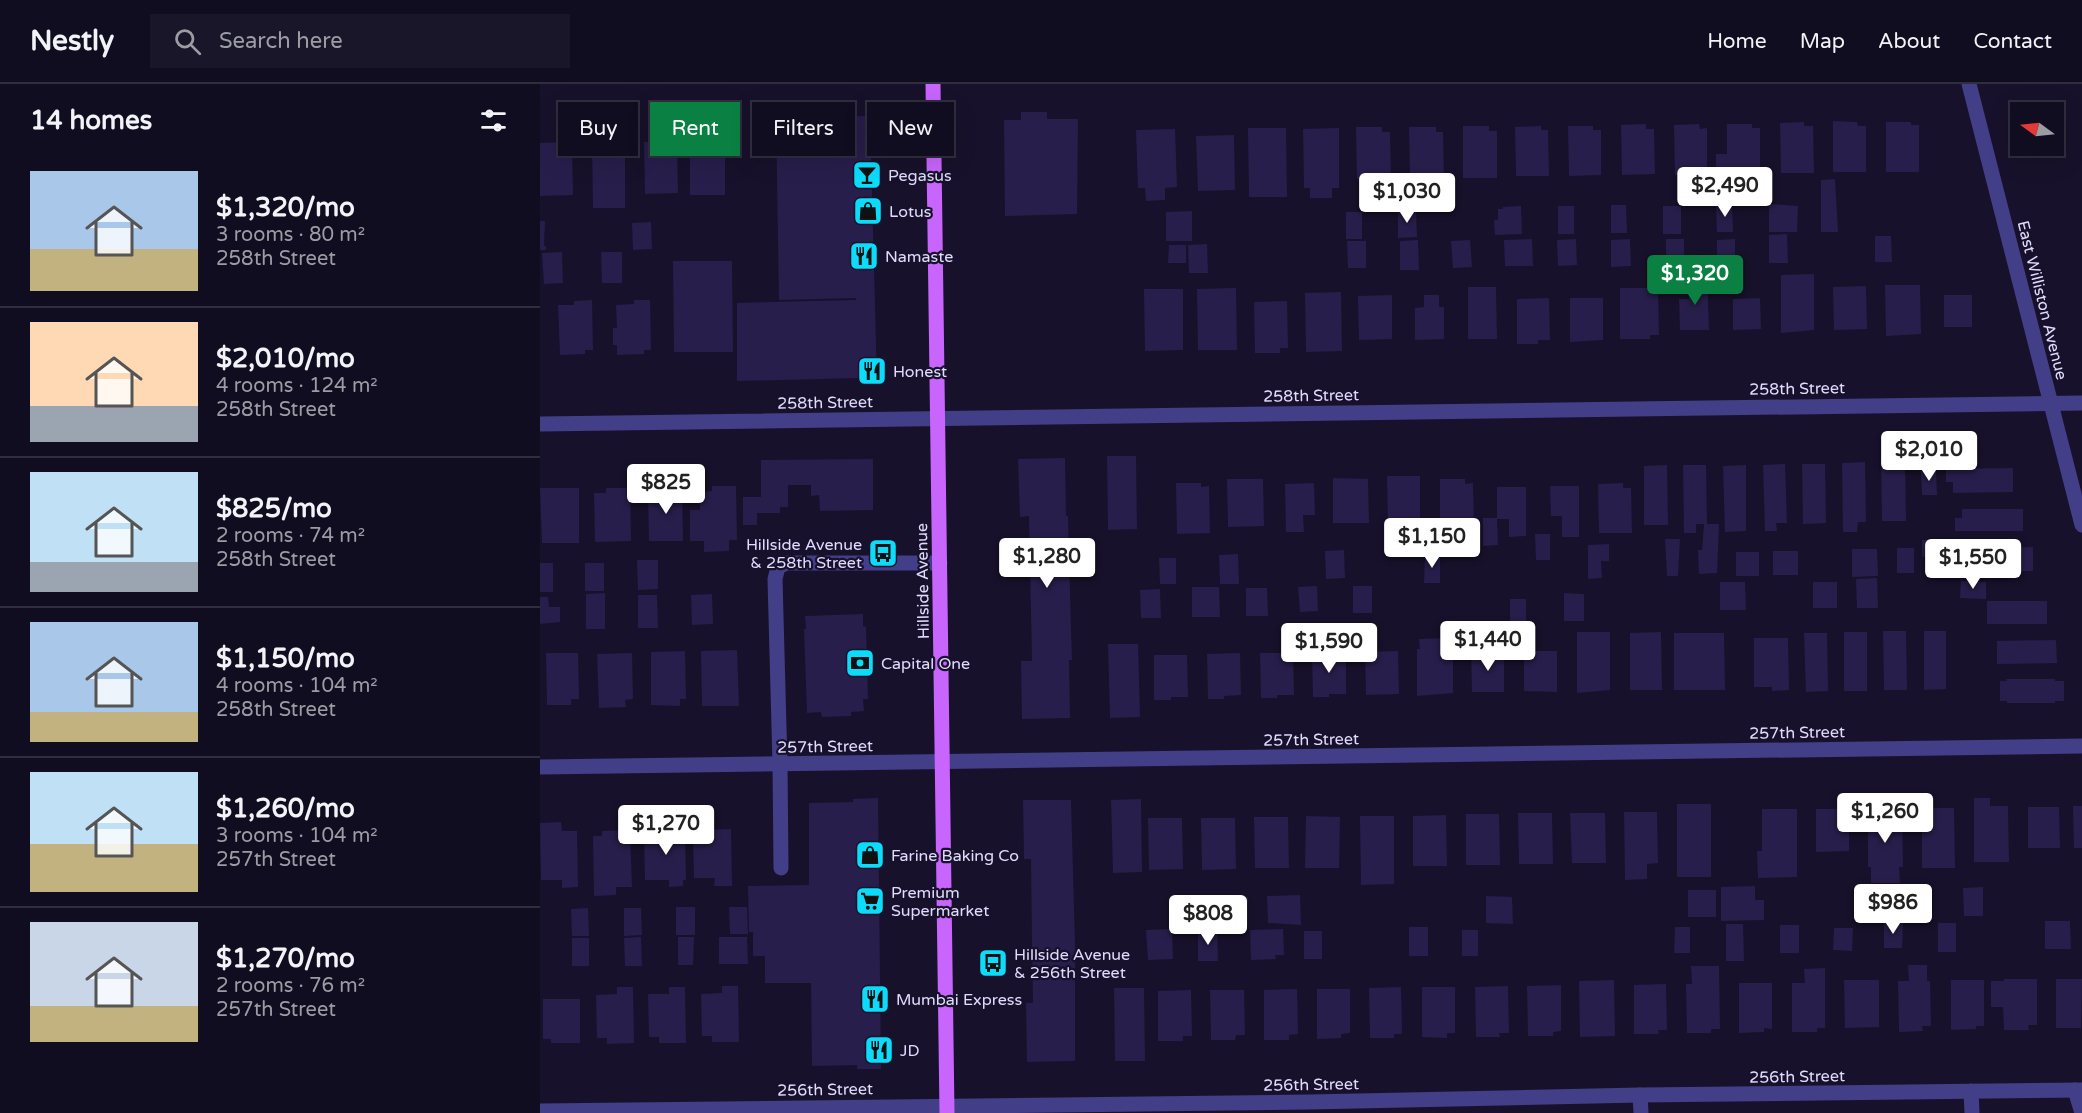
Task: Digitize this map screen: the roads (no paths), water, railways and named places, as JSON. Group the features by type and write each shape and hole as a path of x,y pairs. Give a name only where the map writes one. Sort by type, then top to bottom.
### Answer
{"main road":[{"name":"Hillside Avenue","path":"933,84 947,1109"}],"street":[{"name":"East Williston Avenue","path":"1969,84 2082,525"},
{"name":"258th Street","path":"540,424 2082,403"},
{"path":"781,868 775,579 778,567 787,562 940,563"},
{"name":"257th Street","path":"540,767 2082,746"},
{"path":"2079,1090 2082,1113"},
{"name":"256th Street","path":"540,1111 1309,1108 1640,1095 2079,1090"},
{"path":"1971,1091 1972,1113"},
{"path":"1640,1095 1641,1113"}],"place":[{"name":"Pegasus","path":"867,175"},
{"name":"Lotus","path":"868,211"},
{"name":"Namaste","path":"864,256"},
{"name":"Honest","path":"872,371"},
{"name":"Hillside Avenue & 258th Street","path":"883,553"},
{"name":"Capital One","path":"860,663"},
{"name":"Farine Baking Co","path":"870,855"},
{"name":"Premium Supermarket","path":"870,901"},
{"name":"Hillside Avenue & 256th Street","path":"993,963"},
{"name":"Mumbai Express","path":"875,999"},
{"name":"JD","path":"879,1050"}]}
